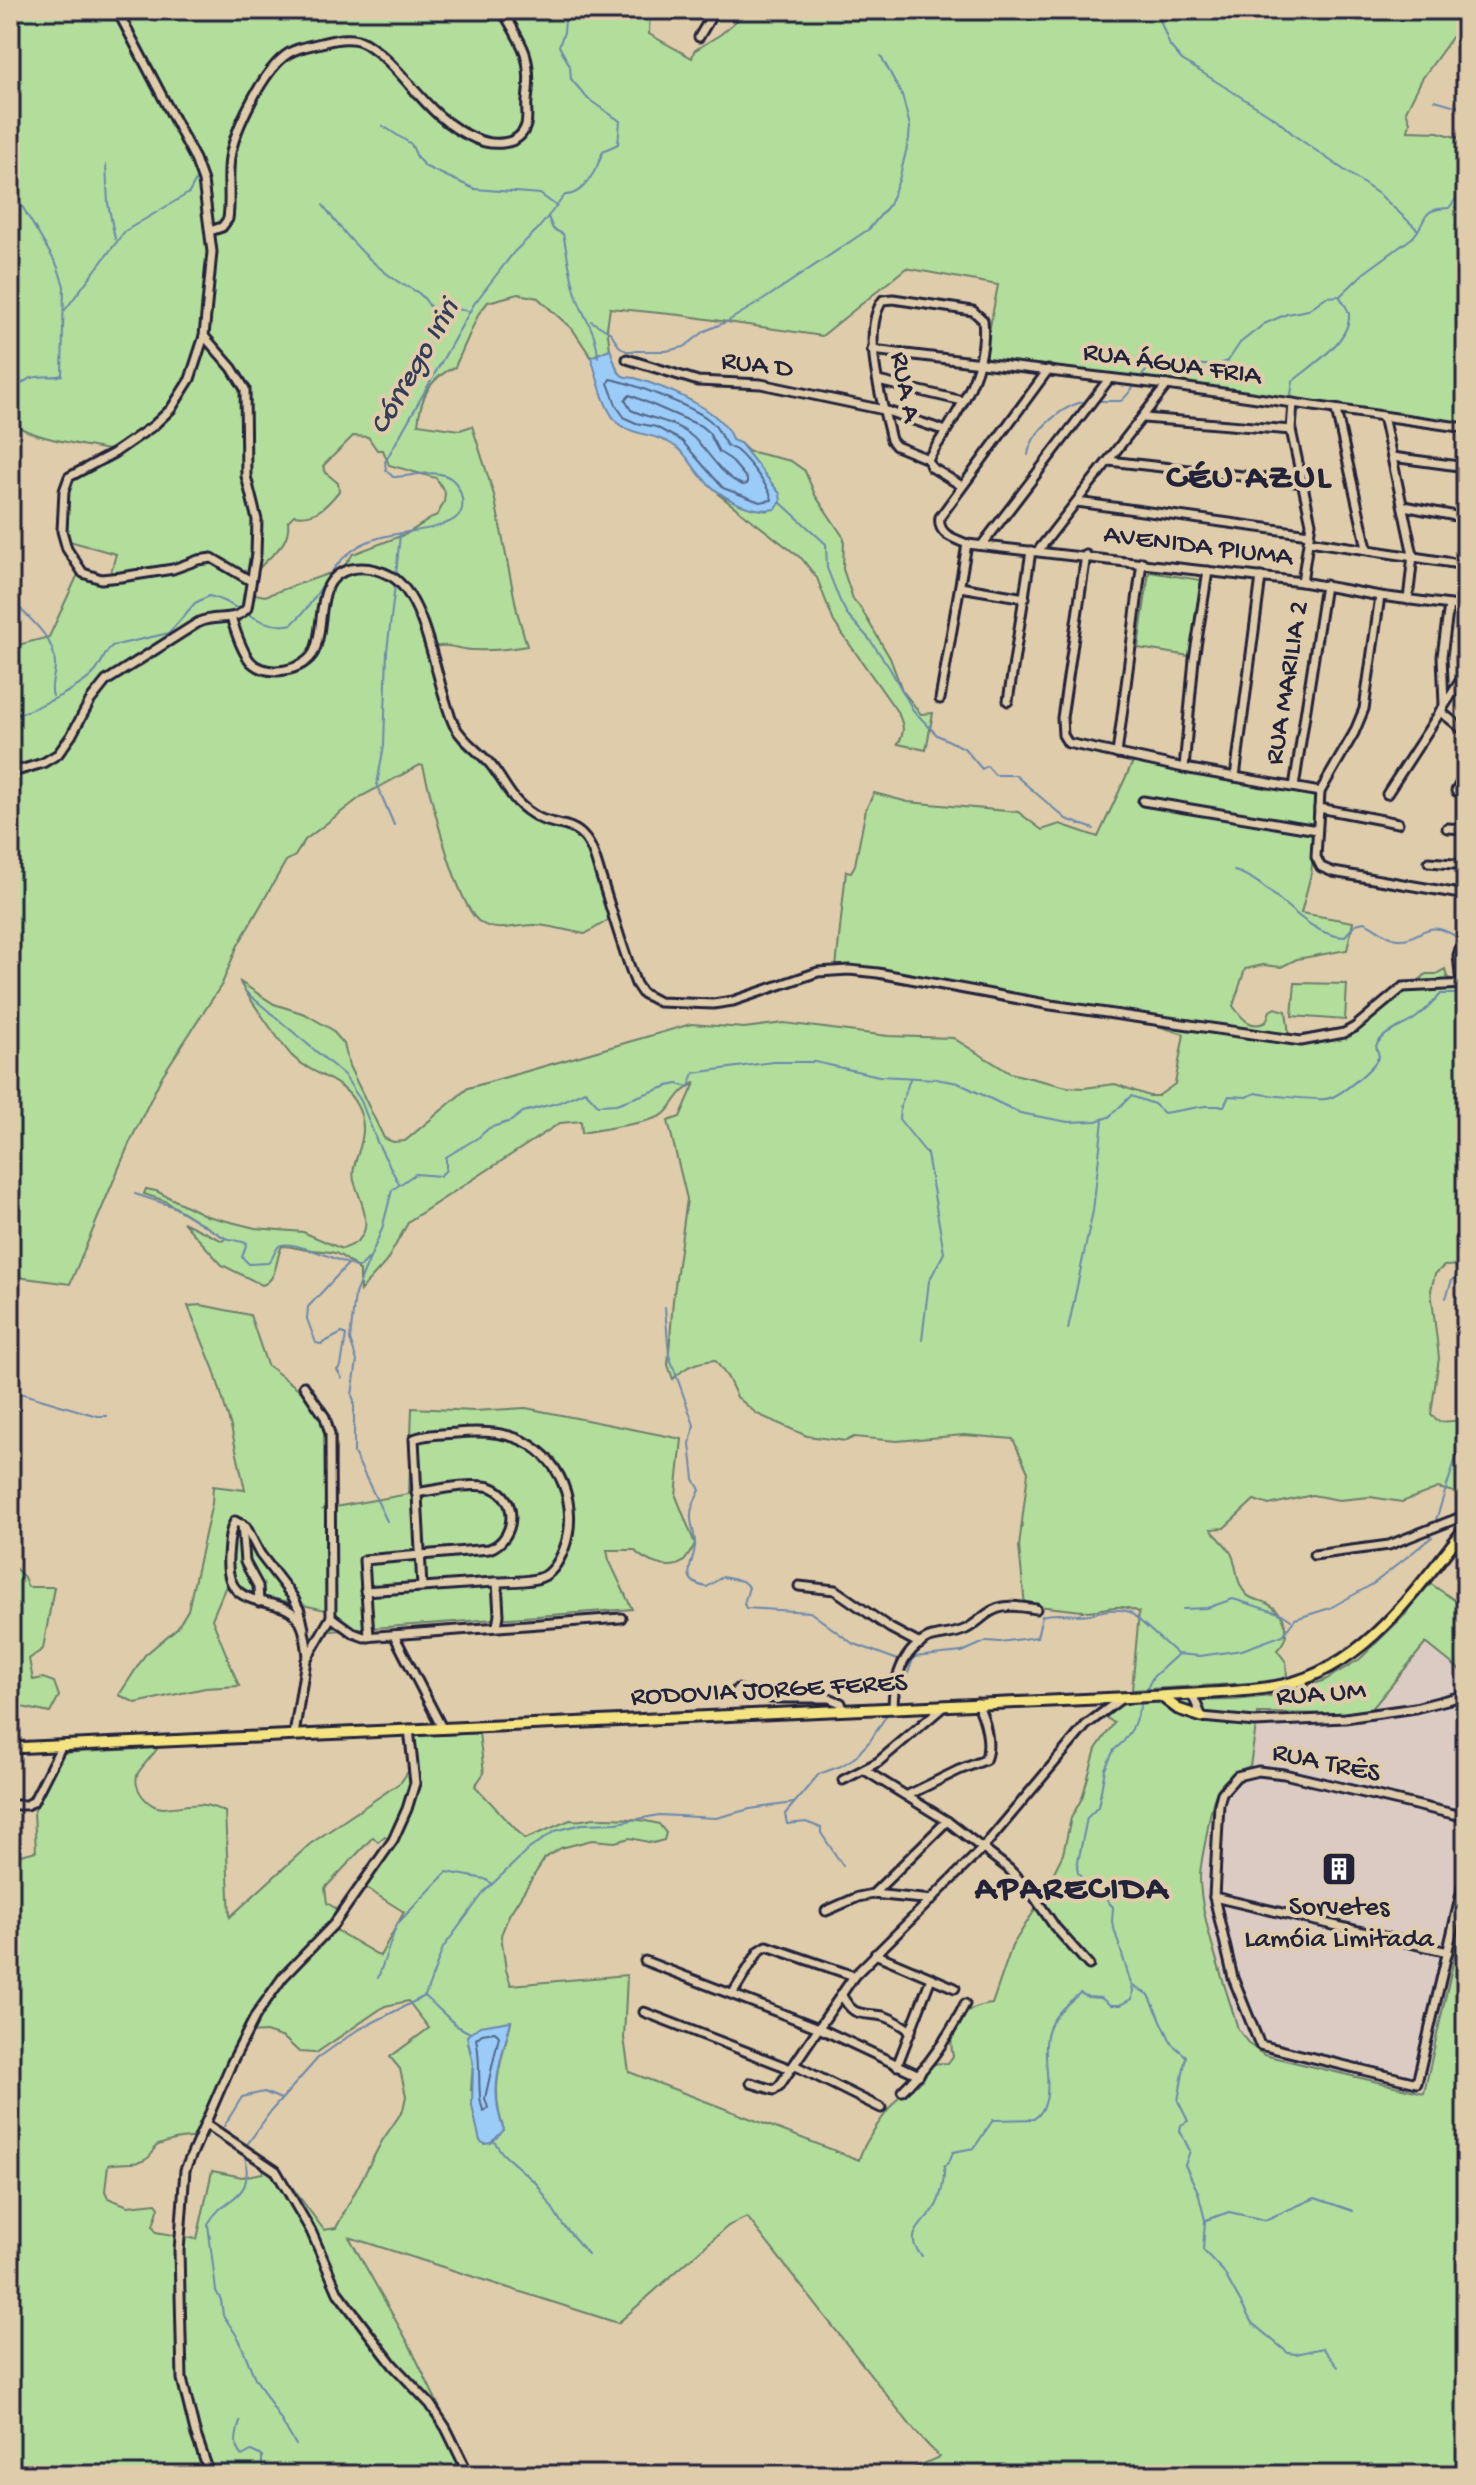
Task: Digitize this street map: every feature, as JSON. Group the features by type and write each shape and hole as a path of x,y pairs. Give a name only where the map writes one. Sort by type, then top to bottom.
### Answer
{"main road":[{"name":"RODOVIA JORGE FERES","path":"10,1748 1161,1696 1285,1684 1322,1671 1347,1657 1387,1623 1466,1527"},
{"path":"1161,1696 1178,1709 1202,1717"}],"street":[{"path":"117,10 195,159 203,181 212,271 204,336 190,379 171,409 132,442 69,477 64,491 63,537 83,573 101,579 173,569 206,558 221,562 251,581"},
{"path":"210,231 222,227 228,219 230,156 244,117 282,59 301,48 340,39 358,40 391,66 448,125 488,143 515,140 527,121 530,81 525,53 502,10"},
{"path":"699,37 715,10"},
{"name":"RUA A","path":"928,459 896,446 891,440 872,350 879,305 883,300 893,299 973,311 982,317 984,324 980,361"},
{"path":"10,773 43,763 58,754 98,690 120,670 206,618 235,617 246,611 257,520 246,476 245,389 232,368 204,336"},
{"name":"RUA ÁGUA FRIA","path":"872,350 1167,385 1466,428"},
{"name":"RUA D","path":"627,359 698,381 761,384 884,410 946,431"},
{"path":"962,486 931,467 928,459 963,401 980,361"},
{"path":"940,699 967,544 943,533 940,517 1048,370"},
{"path":"982,545 1109,379"},
{"path":"878,381 963,401"},
{"path":"1008,701 1035,551 1144,418 1167,385"},
{"path":"1293,403 1291,430 1311,523 1302,582"},
{"path":"1336,410 1367,548"},
{"path":"1383,416 1413,555 1408,600"},
{"path":"1144,418 1291,430"},
{"path":"1392,457 1466,467"},
{"path":"1109,461 1304,483"},
{"path":"1077,502 1466,565"},
{"path":"1404,506 1466,518"},
{"name":"AVENIDA PIUMA","path":"967,544 1086,555 1302,582 1464,607"},
{"path":"1086,555 1062,718 1063,735 1068,743 1320,792"},
{"path":"1117,754 1142,562"},
{"path":"235,617 248,659 254,665 270,670 299,668 313,656 324,598 329,584 337,575 345,570 366,567 399,582 423,626 452,720 461,737 490,764 520,807 541,819 583,835 594,857 636,984 642,993 659,1002 713,1004 733,1001 818,972 849,970 1051,1005 1301,1041 1344,1033 1374,1014 1396,992 1410,985 1464,984 1458,955 1466,931"},
{"path":"1184,768 1194,659 1208,571"},
{"path":"1235,777 1261,577"},
{"name":"RUA MARILIA 2","path":"1294,787 1325,585"},
{"path":"960,587 1025,598"},
{"path":"1380,596 1364,709 1354,733 1320,792 1316,857 1326,870 1466,895"},
{"path":"1464,607 1466,597"},
{"path":"1449,605 1442,656 1442,708 1466,732"},
{"path":"1387,794 1466,672"},
{"path":"1456,791 1466,773"},
{"path":"1143,801 1317,830"},
{"path":"1319,808 1398,823"},
{"path":"1447,828 1466,829"},
{"path":"1429,862 1466,865"},
{"path":"294,1735 308,1656 331,1617 330,1434 325,1417 304,1386"},
{"path":"365,1591 497,1582 542,1578 556,1565 571,1523 571,1510 558,1474 545,1456 520,1439 491,1432 416,1437 413,1445 422,1587"},
{"path":"369,1637 364,1560 489,1549 499,1545 508,1533 512,1517 504,1497 491,1488 477,1486 416,1493"},
{"path":"1314,1555 1389,1545 1466,1515"},
{"path":"304,1629 292,1611 259,1602 239,1590 229,1575 227,1561 235,1521 242,1523 265,1562 293,1597 300,1611 304,1629 308,1656"},
{"path":"242,1523 245,1562 258,1586 259,1602"},
{"path":"497,1582 497,1626"},
{"path":"799,1586 835,1590 890,1628 920,1644"},
{"path":"893,1708 894,1687 900,1670 905,1659 920,1644 931,1637 968,1628 1000,1607 1010,1605 1036,1609"},
{"path":"331,1617 356,1635 369,1637 621,1618"},
{"path":"394,1635 442,1728"},
{"path":"737,1689 771,1698 829,1698 841,1703 843,1709"},
{"path":"1192,1694 1202,1717"},
{"name":"RUA UM","path":"1202,1717 1255,1722 1345,1718 1415,1708 1466,1695"},
{"path":"751,2083 777,2089 854,1976 982,1849 1079,1732 1124,1697"},
{"path":"908,1795 985,1760 987,1743 977,1703"},
{"path":"843,1780 866,1771 946,1705"},
{"path":"210,2475 182,2379 179,2262 185,2170 232,2062 263,2004 283,1977 334,1924 393,1840 415,1783 409,1729"},
{"path":"13,1805 33,1802 62,1745"},
{"path":"866,1771 947,1821 1021,1880 1055,1927 1089,1965"},
{"name":"RUA TRÊS","path":"1448,1952 1417,2083 1260,2045 1233,1978 1214,1897 1219,1804 1228,1784 1246,1773 1258,1771 1284,1774 1466,1817"},
{"path":"873,1894 947,1821"},
{"path":"1214,1897 1448,1952 1466,1872"},
{"path":"826,1911 863,1895 932,1900"},
{"path":"733,1993 759,1951 767,1946 854,1976"},
{"path":"875,1954 955,1988"},
{"path":"645,1961 819,2028 919,2075"},
{"path":"897,2066 931,1978"},
{"path":"841,1994 849,2009 858,2014 886,2016 911,2031"},
{"path":"902,2091 919,2075 948,2037 965,2004"},
{"path":"644,2012 792,2067 881,2108"},
{"path":"206,2124 276,2171 311,2231 338,2293 393,2365 430,2404 446,2428 469,2475"}],"shaded area":[{"path":"1426,1643 1466,1675 1466,1905 1424,2093 1264,2055 1249,2044 1238,2029 1204,1910 1200,1875 1218,1787 1229,1775 1250,1766 1258,1713 1334,1714 1371,1710"}],"green space":[{"path":"10,10 650,10 649,34 692,58 694,51 742,16 751,15 751,10 1466,10 1463,22 1422,79 1406,111 1410,122 1408,131 1438,132 1466,140 1466,423 1350,410 984,358 998,285 906,268 822,336 610,308 607,328 610,349 591,357 573,330 538,298 518,294 488,302 479,313 455,367 439,377 428,390 421,405 418,424 460,430 472,426 494,495 527,646 488,650 443,646 431,648 443,709 459,738 485,758 500,786 521,809 584,836 610,919 585,934 529,925 495,928 481,923 472,913 454,875 423,766 362,796 305,840 295,856 286,861 237,947 222,984 162,1076 129,1144 70,1284 10,1276 10,647 49,637 79,572 109,579 116,554 62,539 63,485 75,471 108,450 28,432 10,420","holes":["353,436 368,437 377,450 383,450 389,465 436,478 445,492 438,514 406,534 353,554 342,569 265,596 250,593 255,574 286,538 288,521 294,515 308,515 320,510 339,491 338,483 323,466"]},
{"path":"740,443 748,451 791,461 805,471 815,495 844,538 843,569 853,599 890,658 902,690 921,714 933,713 926,750 898,744 903,728 898,713 834,622 817,578 802,559 718,494 745,506 767,511 780,494"},
{"path":"1149,572 1201,580 1190,656 1138,648"},
{"path":"1136,755 1232,776 1320,790 1311,874 1301,913 1353,922 1347,950 1297,959 1281,967 1263,965 1245,969 1233,1006 1247,1022 1255,1025 1266,1022 1270,1011 1275,1008 1286,1011 1290,1042 1334,1037 1362,1026 1390,999 1426,974 1436,974 1445,969 1447,977 1466,988 1466,1265 1444,1266 1435,1274 1431,1290 1439,1358 1431,1414 1439,1422 1466,1420 1466,1495 1438,1488 1402,1502 1370,1497 1339,1500 1312,1495 1269,1505 1254,1500 1224,1528 1211,1529 1231,1553 1246,1594 1280,1613 1286,1631 1277,1650 1286,1662 1287,1677 1267,1682 1132,1690 1139,1612 1123,1607 1083,1611 1025,1606 1019,1547 1028,1472 1013,1439 964,1435 897,1441 854,1437 846,1441 807,1436 757,1414 737,1397 715,1360 692,1365 673,1379 668,1365 673,1300 687,1199 668,1121 680,1117 695,1083 664,1114 649,1120 582,1133 581,1121 560,1123 409,1221 386,1262 360,1291 360,1271 341,1256 285,1246 282,1246 271,1279 262,1285 222,1265 183,1222 223,1241 225,1238 165,1201 144,1194 146,1189 156,1191 207,1216 255,1228 303,1232 342,1249 353,1244 364,1231 364,1213 353,1175 363,1127 355,1102 342,1087 292,1056 240,982 274,1004 305,1014 331,1029 344,1044 349,1066 384,1138 393,1142 405,1141 468,1088 691,1024 744,1028 784,1023 888,1036 953,1038 1010,1073 1067,1087 1115,1084 1149,1096 1158,1096 1175,1084 1184,1034 1154,1025 836,968 846,871 851,872 855,865 866,809 874,793 908,802 1018,812 1042,830 1060,824 1098,837"},
{"path":"1295,983 1347,984 1345,1020 1292,1016"},
{"path":"201,1305 250,1315 267,1365 309,1397 333,1428 336,1439 334,1482 332,1496 323,1509 409,1494 412,1408 474,1411 526,1408 682,1439 676,1496 695,1544 684,1561 672,1566 651,1561 634,1550 607,1550 632,1609 331,1631 326,1610 225,1588 212,1619 239,1686 205,1688 136,1703 119,1695 145,1655 177,1628 188,1610 213,1486 245,1490 214,1370 188,1306"},
{"path":"10,1563 24,1577 28,1587 54,1587 43,1649 29,1659 33,1680 43,1678 54,1682 59,1696 50,1713 10,1707"},
{"path":"1431,1584 1466,1608 1466,1675 1426,1643 1371,1710 1334,1714 1258,1713 1250,1766 1230,1776 1215,1796 1200,1875 1208,1931 1238,2029 1249,2044 1264,2055 1424,2093 1466,1905 1466,2475 899,2475 939,2457 915,2431 747,2217 728,2226 618,2323 349,2237 410,2346 472,2475 10,2475 10,1858 36,1851 34,1812 60,1753 158,1748 136,1779 139,1791 147,1801 164,1808 201,1804 225,1812 230,1917 310,1844 401,1782 414,1763 408,1736 479,1733 484,1773 475,1786 525,1839 570,1820 620,1818 659,1824 666,1833 664,1840 653,1843 630,1838 615,1842 592,1840 561,1848 545,1858 509,1915 501,1935 511,1985 627,1975 624,2038 629,2072 859,2160 870,2137 903,2092 926,2069 935,2064 948,2063 953,2056 952,2036 959,2020 973,2009 992,2004 1012,1946 1036,1908 1063,1854 1071,1818 1082,1798 1096,1749 1114,1723 1100,1713 1111,1702 1235,1700 1287,1694 1325,1680 1360,1659 1406,1614 1416,1595","holes":["385,1836 396,1845 363,1886 404,1912 380,1956 332,1928 343,1913 327,1903 325,1888 373,1837 378,1842","408,2001 429,2028 390,2057 400,2069 406,2096 403,2110 382,2141 336,2228 324,2230 280,2171 274,2164 266,2162 263,2173 242,2177 212,2171 197,2239 156,2232 153,2226 159,2207 156,2203 128,2206 108,2198 105,2191 108,2165 142,2161 152,2154 156,2146 169,2142 206,2138 248,2033 266,2032 284,2038 299,2052 316,2053 385,2006","511,2022 497,2089 504,2130 471,2090 473,2063 468,2042"]}],"water":[{"path":"610,349 623,376 677,394 718,419 732,440 740,443 780,494 781,502 775,509 754,509 733,501 707,482 676,447 620,425 605,403 591,357"},
{"path":"511,2021 497,2088 499,2115 504,2130 491,2143 485,2144 480,2141 472,2106 473,2063 467,2036 480,2026"}],"waterway":[{"name":"Córrego Iriri","path":"10,718 78,686 95,672 112,646 169,633 195,603 209,596 270,624 292,624 353,550 378,538 448,523 460,514 460,492 447,476 430,473 393,477 386,470 385,462 474,304 514,252 538,229 565,195 584,186 603,151 618,144 620,121 588,99 571,79 570,66 559,46 566,10"},
{"path":"1156,10 1170,46 1182,60 1276,119 1295,136 1380,195 1418,230"},
{"path":"591,321 611,333 626,351 666,351 684,347 705,331 763,300 869,229 889,205 899,180 910,126 902,95 881,56"},
{"path":"1435,100 1466,109"},
{"path":"383,126 411,144 426,167 475,189 540,194 555,205"},
{"path":"106,165 108,203 115,239"},
{"path":"65,310 125,231 189,193 197,178"},
{"path":"10,186 57,265 64,286 62,375 31,378 10,391"},
{"path":"1096,401 1121,401 1147,370 1160,363 1209,365 1228,361 1240,343 1264,324 1287,314 1308,310 1326,297 1340,296 1364,273 1412,238 1428,213 1449,208 1456,199 1466,197"},
{"path":"323,205 365,254 394,279 419,293 432,310 442,312 449,308 469,311"},
{"path":"548,217 553,229 563,234 575,289 593,332 598,357"},
{"path":"1291,395 1293,381 1328,352 1343,334 1349,314 1340,297"},
{"path":"1028,455 1036,437 1051,419 1071,406 1090,401"},
{"path":"780,502 826,544 827,568 847,614 889,667 913,710 937,735 964,748 982,769 987,766 995,775 1015,775 1066,819 1094,829"},
{"path":"396,575 400,534"},
{"path":"394,825 377,785 384,745 387,651 395,585"},
{"path":"10,599 40,629 51,646 55,665 53,696"},
{"path":"1234,871 1248,876 1301,918 1329,934 1344,937 1356,924 1364,922 1398,939 1431,929 1458,938"},
{"path":"387,1521 354,1453 352,1395 357,1361 350,1340 355,1294 382,1229 392,1190 415,1174 440,1176 446,1170 446,1157 489,1128 511,1121 523,1112 585,1091 598,1105 616,1104 668,1086 677,1084 689,1087 694,1073 773,1062 815,1062 879,1076 958,1083 1020,1113 1068,1122 1109,1117 1131,1096 1154,1104 1164,1113 1224,1106 1229,1096 1246,1097 1256,1093 1325,1099 1347,1088 1370,1068 1379,1056 1376,1046 1384,1036 1417,1017 1441,994 1455,994 1462,989"},
{"path":"246,992 344,1075 361,1101 377,1142 399,1184"},
{"path":"910,1079 899,1119 927,1154 944,1253 929,1281 922,1340"},
{"path":"1068,1329 1093,1211 1103,1120"},
{"path":"135,1194 172,1206 225,1238 247,1243 242,1257 249,1264 268,1263 279,1246 285,1244 355,1267 360,1267 368,1259"},
{"path":"342,1378 337,1370 341,1366 346,1335 342,1333 321,1344 316,1343 307,1319 308,1307 347,1265"},
{"path":"1446,1298 1452,1280 1466,1274"},
{"path":"665,1307 669,1355 694,1425 690,1444 694,1479 700,1490 691,1514 695,1542 689,1571 692,1581 707,1587 722,1577 742,1581 749,1587 744,1604 746,1608 810,1612 852,1643 898,1660"},
{"path":"10,1390 97,1416 107,1416"},
{"path":"1435,1523 1461,1442 1466,1437"},
{"path":"898,1700 914,1657 962,1652 987,1641 1037,1637 1042,1616 1048,1615 1125,1611 1130,1612 1177,1654 1200,1656 1242,1650 1283,1635 1295,1619 1330,1608 1373,1584 1432,1537"},
{"path":"10,1595 17,1627 10,1666"},
{"path":"1183,1609 1207,1608 1233,1599 1282,1614 1291,1620"},
{"path":"1146,1690 1153,1677 1177,1655"},
{"path":"922,2256 914,2237 936,2205 942,2188 944,2166 953,2152 974,2148 993,2120 1034,2119 1042,2111 1048,2088 1047,2037 1059,2012 1080,1993 1101,1998 1110,2005 1120,2005 1132,1999 1133,1990 1112,1922 1113,1907 1105,1898 1096,1898 1077,1867 1087,1818 1098,1807 1105,1769 1114,1750 1132,1729 1142,1702"},
{"path":"843,1866 821,1833 821,1828 806,1822 787,1824 785,1814 819,1774 854,1758 870,1741 888,1713"},
{"path":"244,2149 271,2111 318,2058 356,2031 425,1996 443,1948 485,1891 529,1849 555,1831 582,1824 617,1823 659,1815 716,1818 750,1809 794,1803"},
{"path":"10,1871 14,1889 10,1914"},
{"path":"378,1978 397,1924 447,1872 485,1879 491,1883"},
{"path":"1133,1986 1149,1995 1172,2044 1186,2056 1178,2101 1188,2121 1181,2125 1180,2131 1190,2151 1185,2165 1198,2192 1205,2220 1203,2250 1223,2271 1252,2323 1288,2353 1323,2348 1338,2367"},
{"path":"426,1997 457,2026 470,2033"},
{"path":"224,2126 242,2097 264,2092 281,2099"},
{"path":"493,2140 503,2154 537,2184 563,2225 588,2254"},
{"path":"245,2155 247,2171 242,2190 208,2224 216,2291 223,2315 239,2339 254,2376 296,2445"},
{"path":"1206,2220 1229,2212 1265,2220 1315,2198 1353,2211"},
{"path":"240,2421 236,2440 239,2452 242,2456 251,2451 262,2456 262,2466 272,2475"}],"place":[{"name":"Sorvetes Lamóia Limitada","path":"1339,1869"}],"district":[{"name":"CÉU AZUL","path":"1249,479"},
{"name":"APARECIDA","path":"1072,1890"}]}
